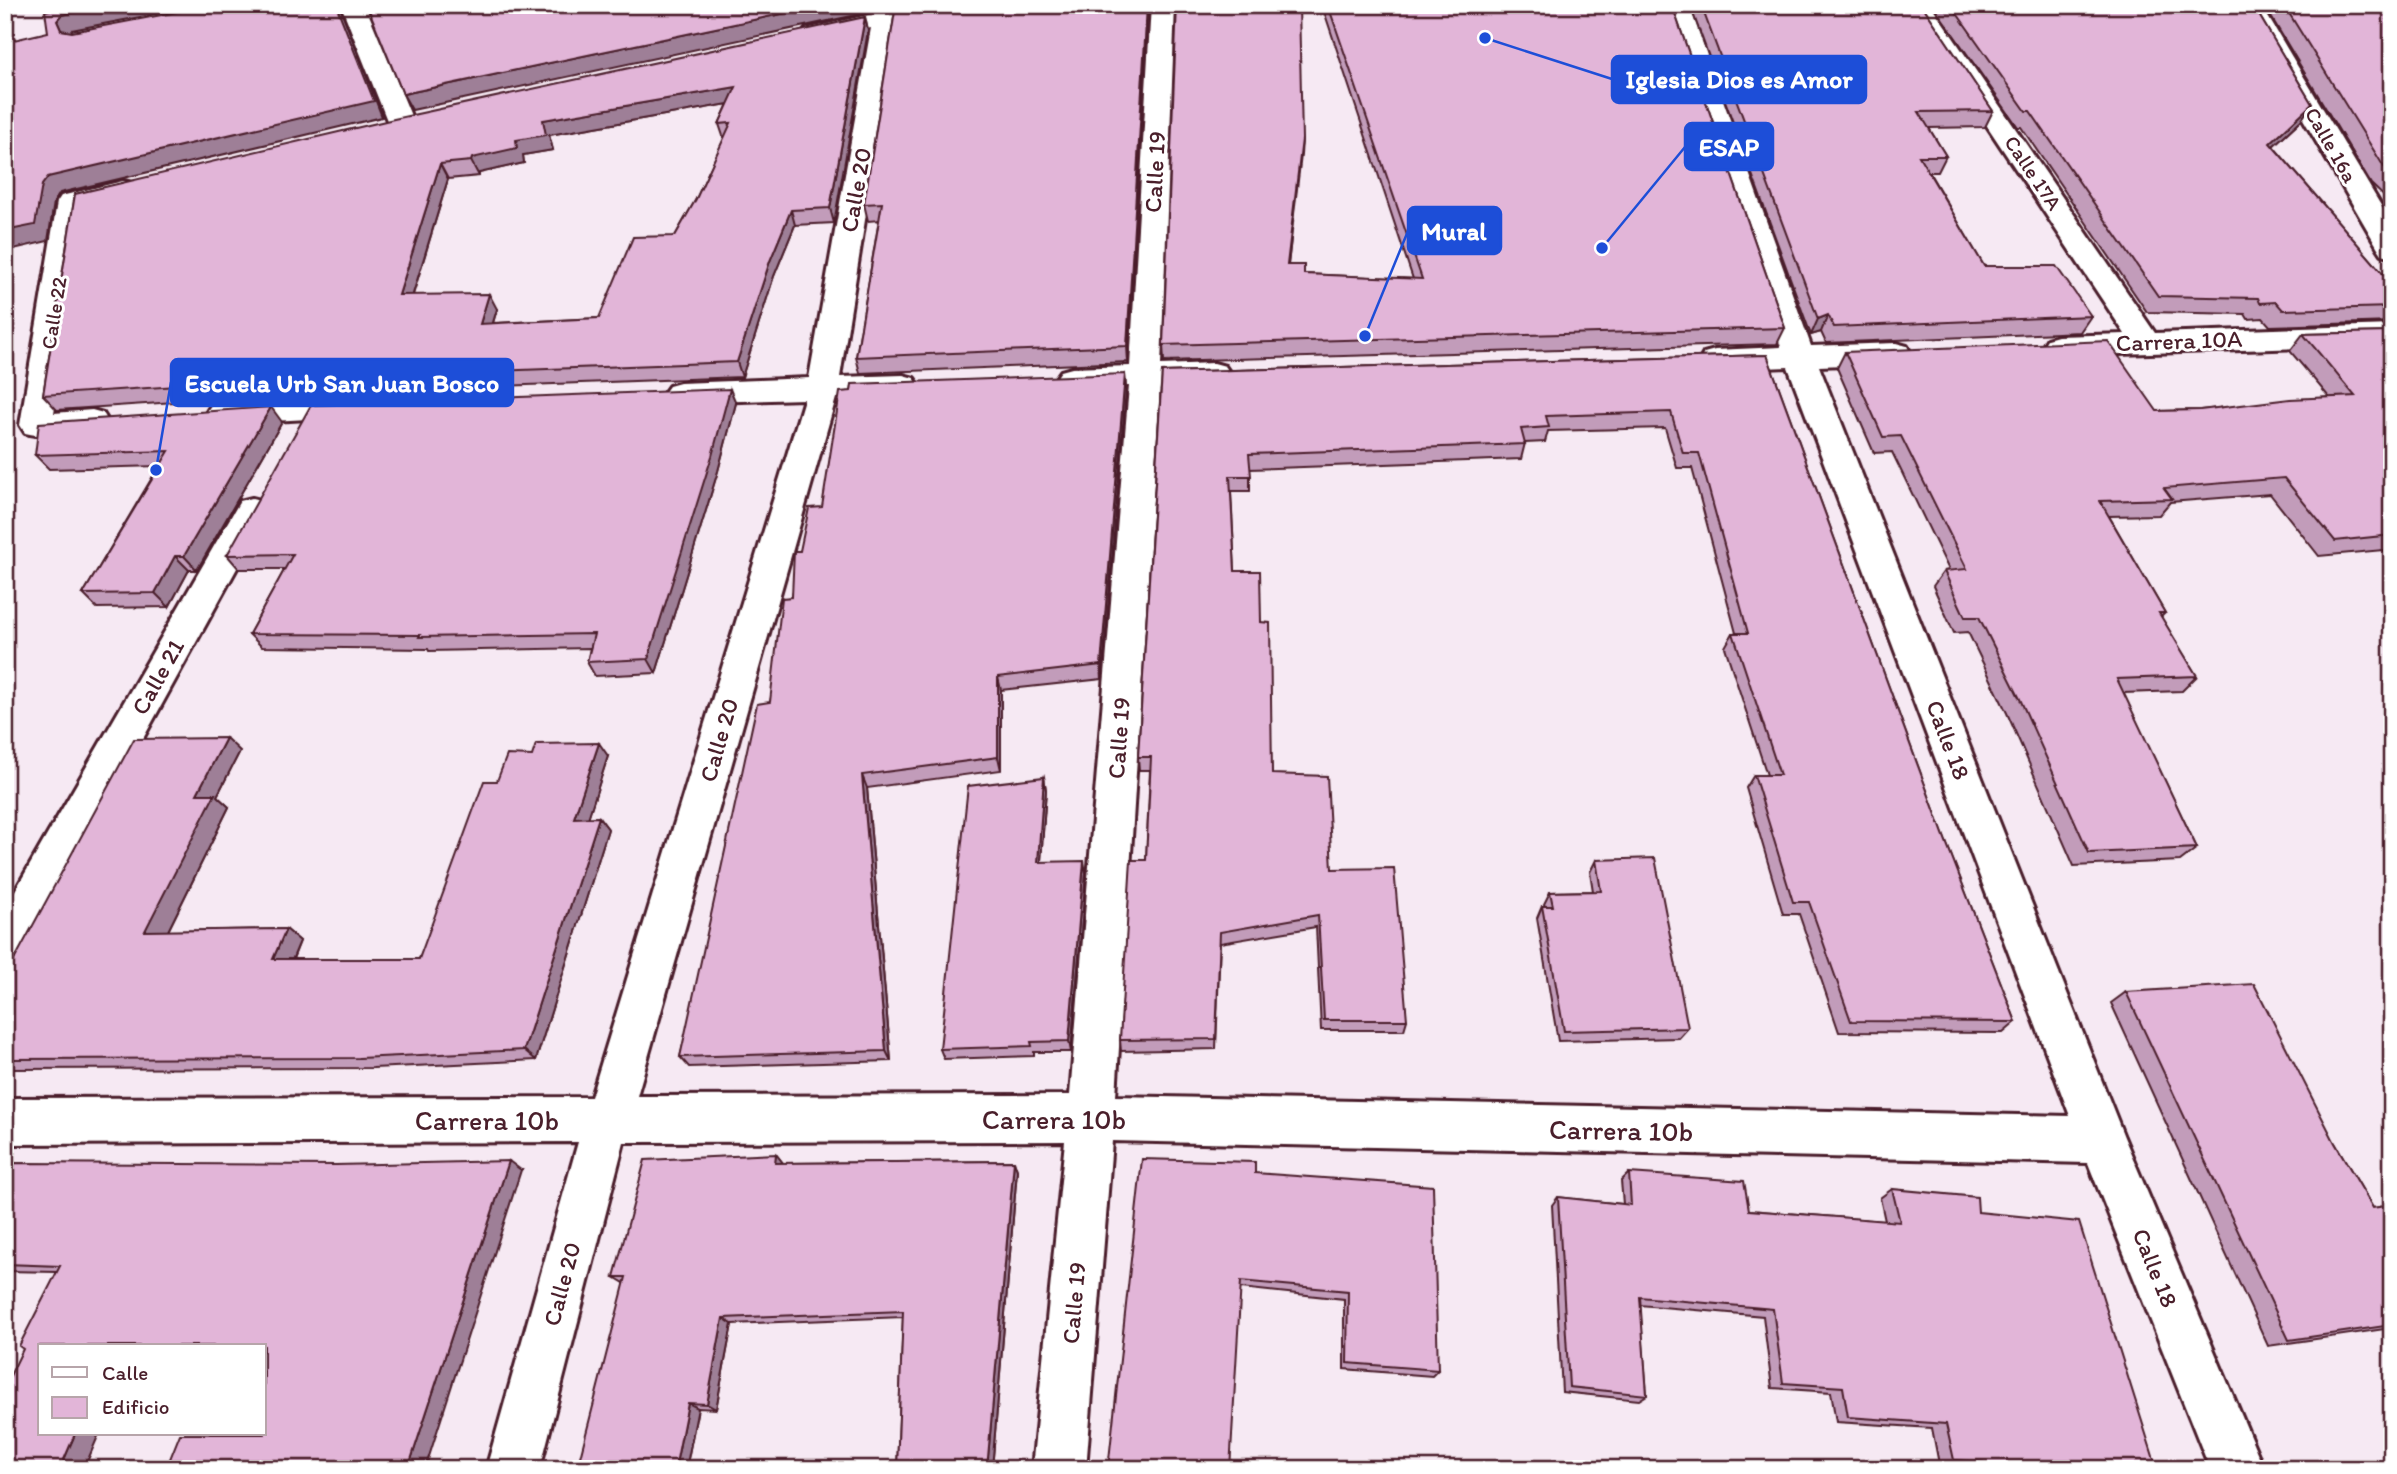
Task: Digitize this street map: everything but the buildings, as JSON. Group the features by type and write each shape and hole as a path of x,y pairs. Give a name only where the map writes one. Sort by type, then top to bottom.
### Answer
{"street":[{"path":"353,5 401,123"},
{"name":"Calle 19","path":"1059,1469 1091,1118 1146,375 1163,5"},
{"name":"Calle 18","path":"1677,5 1800,357 2102,1140 2237,1469"},
{"name":"Calle 17A","path":"1919,5 2147,342"},
{"name":"Calle 16a","path":"2249,5 2392,248"},
{"path":"791,39 890,12"},
{"name":"Calle 20","path":"513,1469 607,1120 822,388 890,12"},
{"path":"374,129 428,117"},
{"name":"Calle 22","path":"118,420 36,425 71,202 150,183"},
{"name":"Carrera 10A","path":"2036,347 2392,335"},
{"path":"1689,360 1925,352"},
{"path":"1038,379 1243,372"},
{"path":"656,394 930,384"},
{"path":"187,415 393,404"},
{"path":"290,443 310,407"},
{"name":"Calle 21","path":"5,948 269,480"},
{"name":"Carrera 10b","path":"5,1121 1091,1118 2102,1140"}],"place":[{"name":"Iglesia Dios es Amor","path":"1485,38"},
{"name":"ESAP","path":"1602,248"},
{"name":"Mural","path":"1365,336"},
{"name":"Escuela Urb San Juan Bosco","path":"156,470"}]}
